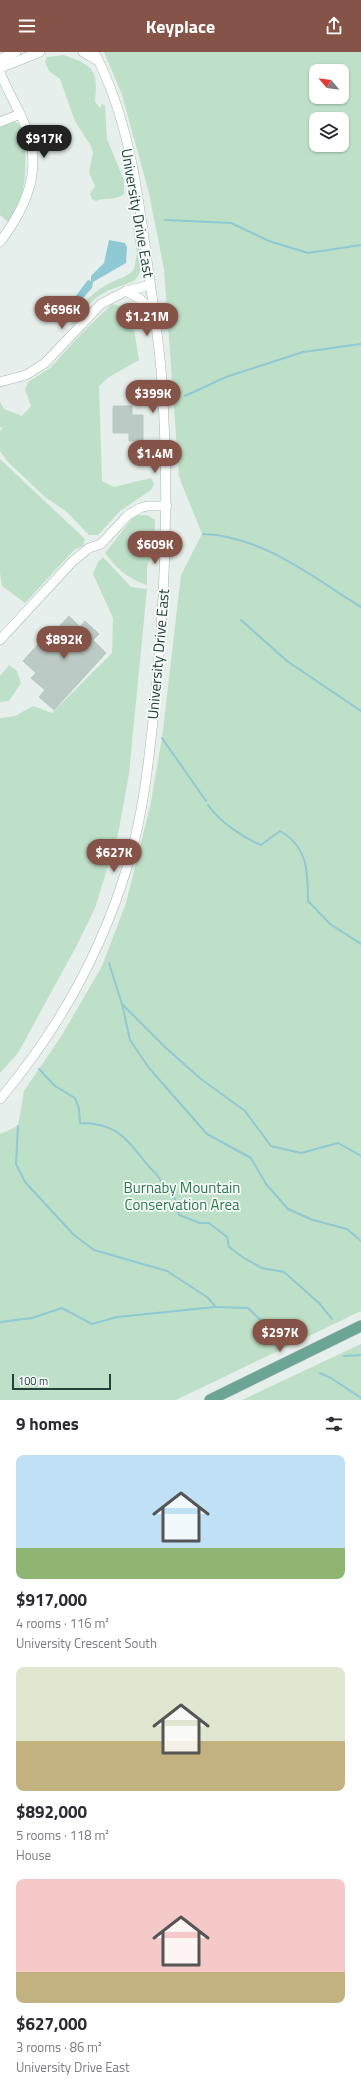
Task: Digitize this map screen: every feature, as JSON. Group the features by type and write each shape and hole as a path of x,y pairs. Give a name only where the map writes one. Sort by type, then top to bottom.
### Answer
{"main road":[{"path":"210,1400 361,1326"}],"street":[{"path":"0,59 16,52"},
{"path":"0,68 40,52"},
{"name":"University Drive East","path":"83,52 98,61"},
{"name":"University Drive East","path":"0,1099 43,1044 85,974 107,926 128,864 140,814 153,719 164,607 167,506 163,386 154,312 142,218 125,135 112,89 94,52"},
{"path":"0,72 20,114 31,145 33,161 31,182 24,205 15,223 0,242"},
{"path":"0,122 20,114"},
{"path":"0,382 26,374 45,363 62,347 91,311 110,298 126,291 150,285"},
{"path":"126,291 140,299 154,312"},
{"path":"0,640 72,561 89,548 101,544 128,515 147,506 167,506"}],"green space":[{"name":"Burnaby Mountain Conservation Area","path":"104,52 361,52 361,1311 176,1400 0,1400 0,1134 18,1126 24,1091 62,1035 102,966 126,903 150,807 162,738 181,575 202,534 179,477 164,269 149,193 122,95"},
{"path":"64,55 82,62 92,70 96,82 95,102 100,108 102,104 105,106 107,139 124,180 124,194 121,196 96,201 92,199 90,194 95,186 89,172 93,153 91,146 75,121 60,79 49,71 45,62 47,57"},
{"path":"12,121 19,124 23,137 26,159 25,178 21,198 18,207 8,222 0,215 0,127"},
{"path":"133,228 135,228 139,250 141,266 140,273 131,282 108,291 96,298 88,305 71,326 82,305 93,294 134,270 137,253"},
{"path":"112,304 128,307 133,323 139,360 109,377 99,386 102,481 114,487 151,478 154,484 151,490 120,511 98,535 89,535 67,512 45,497 8,462 0,451 0,431 3,427 0,427 0,402 4,409 22,416 31,406 25,389 28,382 50,368 81,334"},
{"path":"0,459 85,539 83,546 75,549 25,603 2,586 0,573"},
{"path":"135,515 147,515 155,520 154,549 147,567 147,585 128,576 113,563 105,553"},
{"path":"103,557 131,587 147,589 129,774 118,834 95,908 77,945 18,1053 0,1073 0,718 15,716 33,706 52,713 112,653 113,618 93,574 98,562"},
{"path":"9,665 17,671 21,683 9,701 0,702 0,676"},
{"path":"361,1344 361,1400 242,1400"}],"water":[{"path":"109,240 125,243 127,247 126,263 93,282 92,288 78,304 67,323 64,315 65,310 88,280 91,281 91,276 104,263"}],"building":[{"path":"113,406 132,406 132,415 143,415 143,441 129,441 129,433 113,433"},
{"path":"69,616 80,627 85,621 99,634 93,640 106,653 54,710 39,697 45,690 31,678 36,673 23,661 50,631 53,633"}],"waterway":[{"path":"165,220 231,223 269,241 308,253 361,245"},
{"path":"185,396 226,377 303,352 361,344"},
{"path":"203,534 225,536 266,550 305,571 361,607"},
{"path":"241,620 287,661 361,711"},
{"path":"162,738 206,801"},
{"path":"208,805 232,828 246,838 261,845 280,831 289,837 301,853 307,870 308,901 330,924 361,944"},
{"path":"109,963 122,1004 130,1040 149,1068 207,1134 251,1158 266,1184 288,1209 313,1220 347,1229 361,1241"},
{"path":"123,1005 166,1048 201,1079 245,1111 271,1146 301,1153 338,1143 361,1156"},
{"path":"39,1069 55,1086 75,1098 79,1109 80,1123 103,1126 111,1129 119,1133 132,1146 158,1177 164,1188 173,1192 179,1215 200,1223 209,1223 227,1237 229,1247 244,1258 262,1268 284,1272 319,1303 332,1319"},
{"path":"18,1126 16,1164 25,1182 74,1235 94,1250 167,1271 207,1297 216,1307 248,1308 272,1331 288,1340"},
{"path":"0,1322 32,1318 62,1308 92,1324 117,1317 215,1307"},
{"path":"344,1356 361,1355"},
{"path":"320,1373 331,1378 361,1398"}]}
